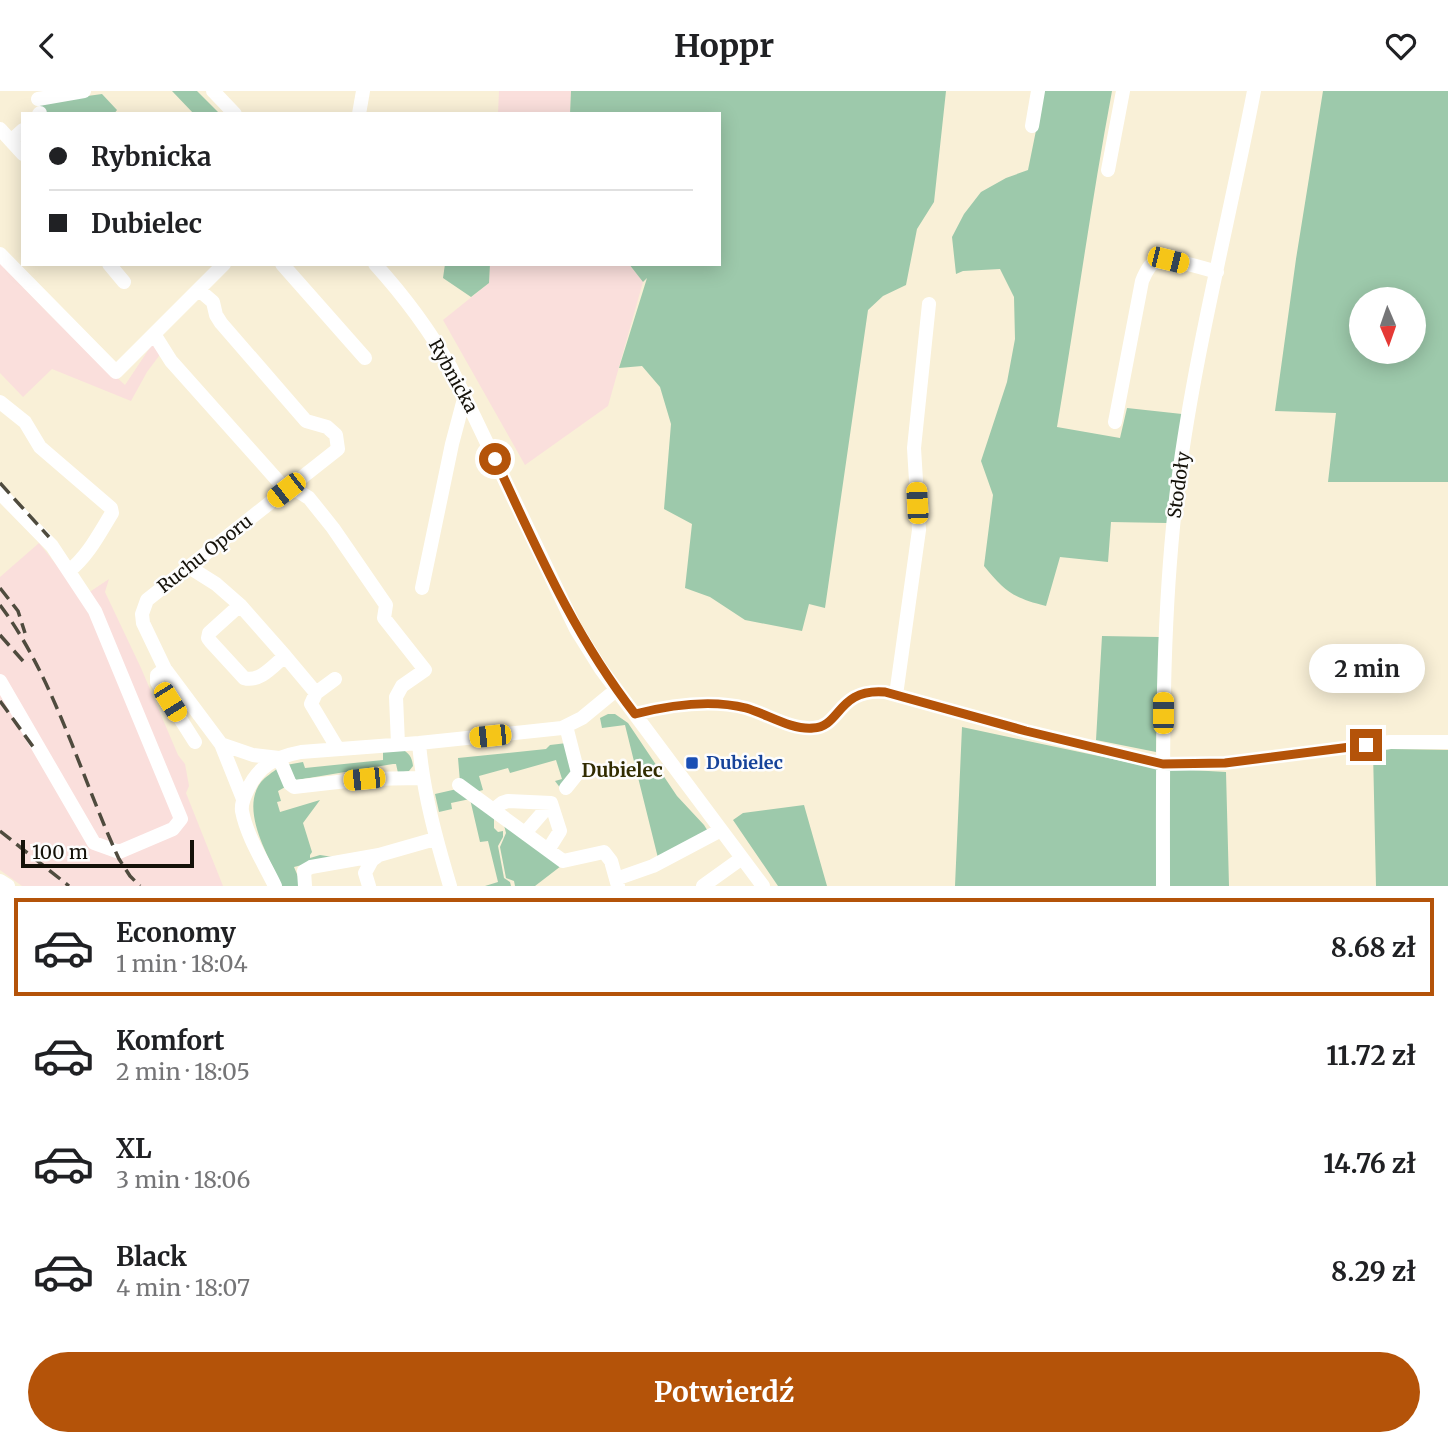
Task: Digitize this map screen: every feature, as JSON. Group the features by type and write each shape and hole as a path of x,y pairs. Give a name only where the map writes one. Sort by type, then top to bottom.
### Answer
{"street":[{"path":"39,108 84,91"},
{"path":"213,91 233,112"},
{"path":"359,112 363,91"},
{"path":"1032,126 1038,91"},
{"path":"1108,170 1123,91"},
{"name":"Stodoły","path":"1163,886 1163,687 1177,492 1195,377 1254,91"},
{"path":"0,129 21,152"},
{"path":"11,141 21,132"},
{"path":"0,254 116,372 222,266"},
{"path":"1115,422 1142,281 1149,266 1158,260 1168,260 1217,272"},
{"path":"111,266 124,282"},
{"path":"284,266 365,358"},
{"name":"Rybnicka","path":"377,266 436,342 465,395 576,629 617,690 763,886"},
{"name":"Ruchu Oporu","path":"199,290 213,302 216,316 221,323 306,421 327,427 336,435 338,449 147,600 142,614 143,623 164,669 221,744 243,799 245,822 275,886"},
{"path":"896,695 919,530 914,448 929,305"},
{"path":"154,334 171,361 286,490 298,491 309,498 334,528 386,605 384,618 425,670 402,686 396,697 398,744"},
{"path":"422,588 465,395"},
{"path":"0,402 25,422 40,447 111,508 112,513 82,561 69,571"},
{"path":"0,493 52,546 95,611 181,819 173,829 119,852 94,843 0,681"},
{"path":"189,566 216,584 240,605 316,693"},
{"path":"240,605 209,633 208,638 214,645 244,678 250,680 260,676 285,656"},
{"path":"164,669 157,674 157,682 195,742"},
{"path":"335,678 316,693 311,704 338,749"},
{"path":"243,799 251,782 264,765 279,758 301,752 419,743 566,726 582,718 617,690"},
{"path":"635,714 672,706 723,704 813,728 823,726 848,700 871,691 896,695 1026,731 1163,764 1225,763 1390,742 1448,741"},
{"path":"566,726 578,773 566,788"},
{"path":"419,743 422,778 435,839 450,886"},
{"path":"221,744 253,755 279,758"},
{"path":"279,758 290,785 294,787 364,779 422,778"},
{"path":"459,785 563,861 604,852 611,861 617,883 721,830"},
{"path":"493,810 508,801 551,803"},
{"path":"525,833 551,803"},
{"path":"548,850 560,831 551,803"},
{"path":"304,886 304,871 311,867 379,855 435,839"},
{"path":"369,886 365,873 372,860 379,855"},
{"path":"703,886 742,858"},
{"path":"0,881 8,886"}],"shaded area":[{"path":"499,91 571,91 570,112 498,112"},
{"path":"0,263 51,316 125,385 153,343 162,352 131,401 52,369 23,397 0,373"},
{"path":"490,266 631,266 643,282 608,406 525,465 443,320 489,283"},
{"path":"39,543 82,597 109,579 105,592 178,755 185,764 189,786 186,793 223,886 22,886 0,870 0,577"}],"green space":[{"path":"172,91 197,91 218,112 192,112"},
{"path":"571,91 946,91 934,202 917,229 906,285 883,296 868,310 825,608 809,604 802,631 745,620 710,597 685,588 692,524 664,509 671,424 660,387 642,366 619,368 647,278 643,282 631,266 721,266 721,112 570,112"},
{"path":"1044,91 1112,91 1057,427 1120,438 1127,408 1182,414 1167,523 1111,522 1108,562 1060,557 1046,606 1011,593 984,566 993,495 981,461 1007,382 1015,339 1014,297 1000,269 963,271 956,274 952,237 964,214 981,192 1028,170"},
{"path":"1323,91 1448,91 1448,482 1328,482 1336,413 1275,411"},
{"path":"102,94 117,110 44,112 37,103"},
{"path":"445,266 490,266 489,283 471,297 443,278"},
{"path":"1102,636 1159,637 1156,752 1096,740"},
{"path":"615,714 628,723 677,796 709,833 658,858 625,725 602,728 600,718"},
{"path":"962,727 1155,768 1226,772 1229,886 955,886"},
{"path":"567,743 574,771 561,789 555,781 562,779 556,760 510,773 508,768 479,776 483,790 476,792 460,782 458,758 546,749 550,745"},
{"path":"403,750 410,757 413,766 409,771 398,773 396,764 393,764 297,780 293,779 286,765 303,762 305,768 383,760 383,751"},
{"path":"1448,750 1448,886 1376,886 1373,751"},
{"path":"278,768 287,786 278,791 280,812 320,800 303,823 312,852 310,858 320,855 333,857 294,867 302,886 282,886 264,848 255,820 255,794 261,782"},
{"path":"457,789 494,817 494,828 498,832 503,831 498,846 504,878 511,886 485,886 498,882 488,841 480,842 470,799 451,803 452,809 439,812 435,794"},
{"path":"804,805 827,886 778,886 733,820 743,813"},
{"path":"504,825 561,866 535,886 515,886 514,881 506,878 500,847 506,833"}],"railway":[{"path":"0,483 49,537"},
{"path":"0,588 18,611 25,633"},
{"path":"0,605 19,633 51,695 119,859 140,886"},
{"path":"0,635 23,661"},
{"path":"0,701 34,748"},
{"path":"0,831 69,886"}],"place":[{"name":"Dubielec","path":"692,763"}],"district":[{"name":"Dubielec","path":"622,770"}],"route":[{"path":"495,459 576,629 601,669 635,714 672,706 723,704 813,728 823,726 848,700 871,691 885,692 1026,731 1163,764 1225,763 1366,745"}]}
